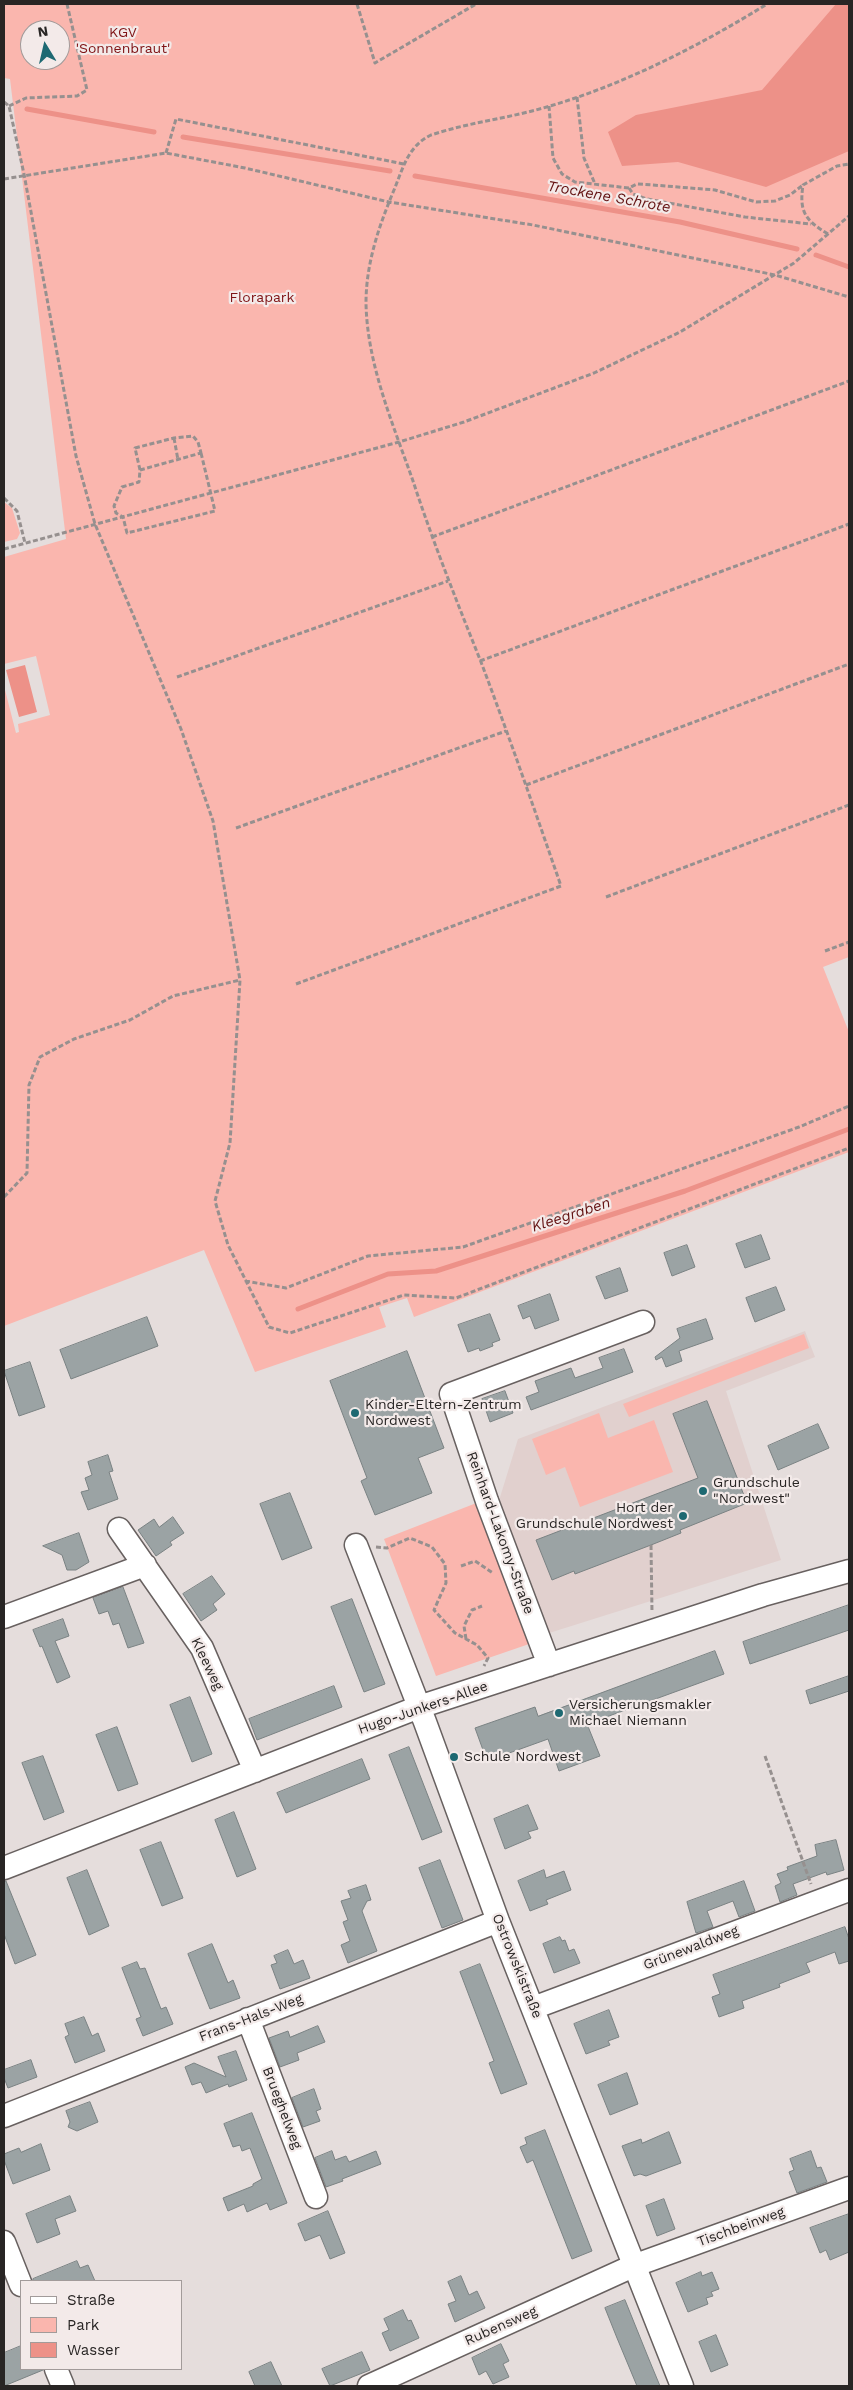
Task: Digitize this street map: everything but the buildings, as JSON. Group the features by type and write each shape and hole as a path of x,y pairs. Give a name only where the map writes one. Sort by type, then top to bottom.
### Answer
{"street":[{"name":"Reinhard-Lakomy-Straße","path":"550,1665 487,1502 451,1394 642,1322"},
{"name":"Kleeweg","path":"119,1529 202,1648 254,1771"},
{"name":"Ostrowskistraße","path":"356,1545 419,1707 498,1921 682,2386"},
{"path":"4,1617 145,1565"},
{"name":"Hugo-Junkers-Allee","path":"4,1868 419,1707 763,1595 849,1571"},
{"name":"Grünewaldweg","path":"533,2008 849,1890"},
{"name":"Frans-Hals-Weg","path":"4,2116 498,1921"},
{"name":"Brueghelweg","path":"248,2019 316,2197"},
{"name":"Tischbeinweg","path":"633,2266 849,2188"},
{"path":"4,2242 20,2282"},
{"name":"Rubensweg","path":"369,2386 633,2266"},
{"path":"56,2370 63,2386"}],"path":[{"path":"9,106 26,98 77,96 87,90 67,4"},
{"path":"357,4 375,63 476,4"},
{"path":"296,984 561,886 526,785 432,537 376,366 366,303 371,254 404,164 417,143 431,135 549,106 577,97 669,58 767,4"},
{"path":"577,97 584,158 595,184"},
{"path":"4,102 9,106 24,174 76,456 95,524 181,729 213,821 240,980 230,1143 215,1200 228,1245 269,1327 290,1332 404,1295 456,1298 849,1148"},
{"path":"549,106 553,158 562,174 575,182 628,188 637,184 715,190 756,202 775,201 790,195 803,185 837,166 849,164"},
{"path":"166,153 176,119 404,164"},
{"path":"4,179 24,174 166,153 245,168 389,202 533,225 775,275 849,297"},
{"path":"803,185 801,201 811,224"},
{"path":"628,188 633,194 647,199 745,217 811,224 828,234"},
{"path":"4,549 400,442 464,422 594,373 680,332 775,275 794,263 849,216"},
{"path":"432,537 849,381"},
{"path":"192,436 198,442 201,453 215,511 127,533 122,517 116,513 114,506 122,488 139,482 140,470 135,448 174,438 192,436"},
{"path":"174,438 178,460"},
{"path":"140,470 201,453"},
{"path":"4,498 17,510 25,543"},
{"path":"480,662 849,524"},
{"path":"177,678 448,581"},
{"path":"526,785 849,664"},
{"path":"236,828 506,731"},
{"path":"606,897 849,805"},
{"path":"825,951 849,942"},
{"path":"4,1197 27,1173 29,1085 40,1057 74,1039 130,1020 173,996 240,980"},
{"path":"244,1280 286,1288 368,1256 463,1247 799,1127 849,1106"},
{"path":"356,1545 387,1548 410,1538 432,1547 445,1564 446,1583 434,1610 455,1633 477,1645 488,1658 482,1672"},
{"path":"651,1545 653,1617"},
{"path":"461,1566 475,1561 510,1584 518,1582"},
{"path":"466,1640 464,1626 472,1610 482,1606"},
{"path":"765,1756 817,1901"}],"shaded area":[{"path":"805,1331 815,1357 726,1391 781,1560 546,1634 497,1507 518,1439"}],"green space":[{"path":"4,4 849,4 849,957 823,967 849,1032 849,1152 414,1317 407,1298 379,1307 386,1327 255,1372 204,1250 4,1326 4,686 16,733 19,732 18,724 50,715 36,656 4,664 4,557 66,539 10,79 4,78"},
{"path":"4,502 12,508 20,533 17,539 4,542"},
{"path":"804,1334 809,1348 629,1417 623,1404"},
{"path":"599,1413 608,1438 654,1420 673,1472 580,1507 565,1467 546,1475 532,1439"},
{"path":"479,1502 532,1643 436,1676 384,1539"}],"water":[{"path":"836,4 849,4 849,151 766,187 678,162 622,166 608,132 636,115 762,90"},
{"path":"25,665 37,712 19,717 6,670"}],"waterway":[{"name":"Trockene Schrote","path":"27,109 154,132"},
{"name":"Trockene Schrote","path":"183,137 390,171"},
{"name":"Trockene Schrote","path":"415,176 680,222 797,249"},
{"name":"Trockene Schrote","path":"816,255 849,267"},
{"name":"Kleegraben","path":"298,1309 388,1274 436,1271 685,1191 849,1129"}],"place":[{"name":"Kinder-Eltern-Zentrum Nordwest","path":"355,1413"},
{"name":"Grundschule \"Nordwest\"","path":"703,1491"},
{"name":"Hort der Grundschule Nordwest","path":"683,1516"},
{"name":"Versicherungsmakler Michael Niemann","path":"559,1713"},
{"name":"Schule Nordwest","path":"454,1757"}],"park label":[{"name":"KGV 'Sonnenbraut'","path":"123,42"},
{"name":"Florapark","path":"262,298"}]}
